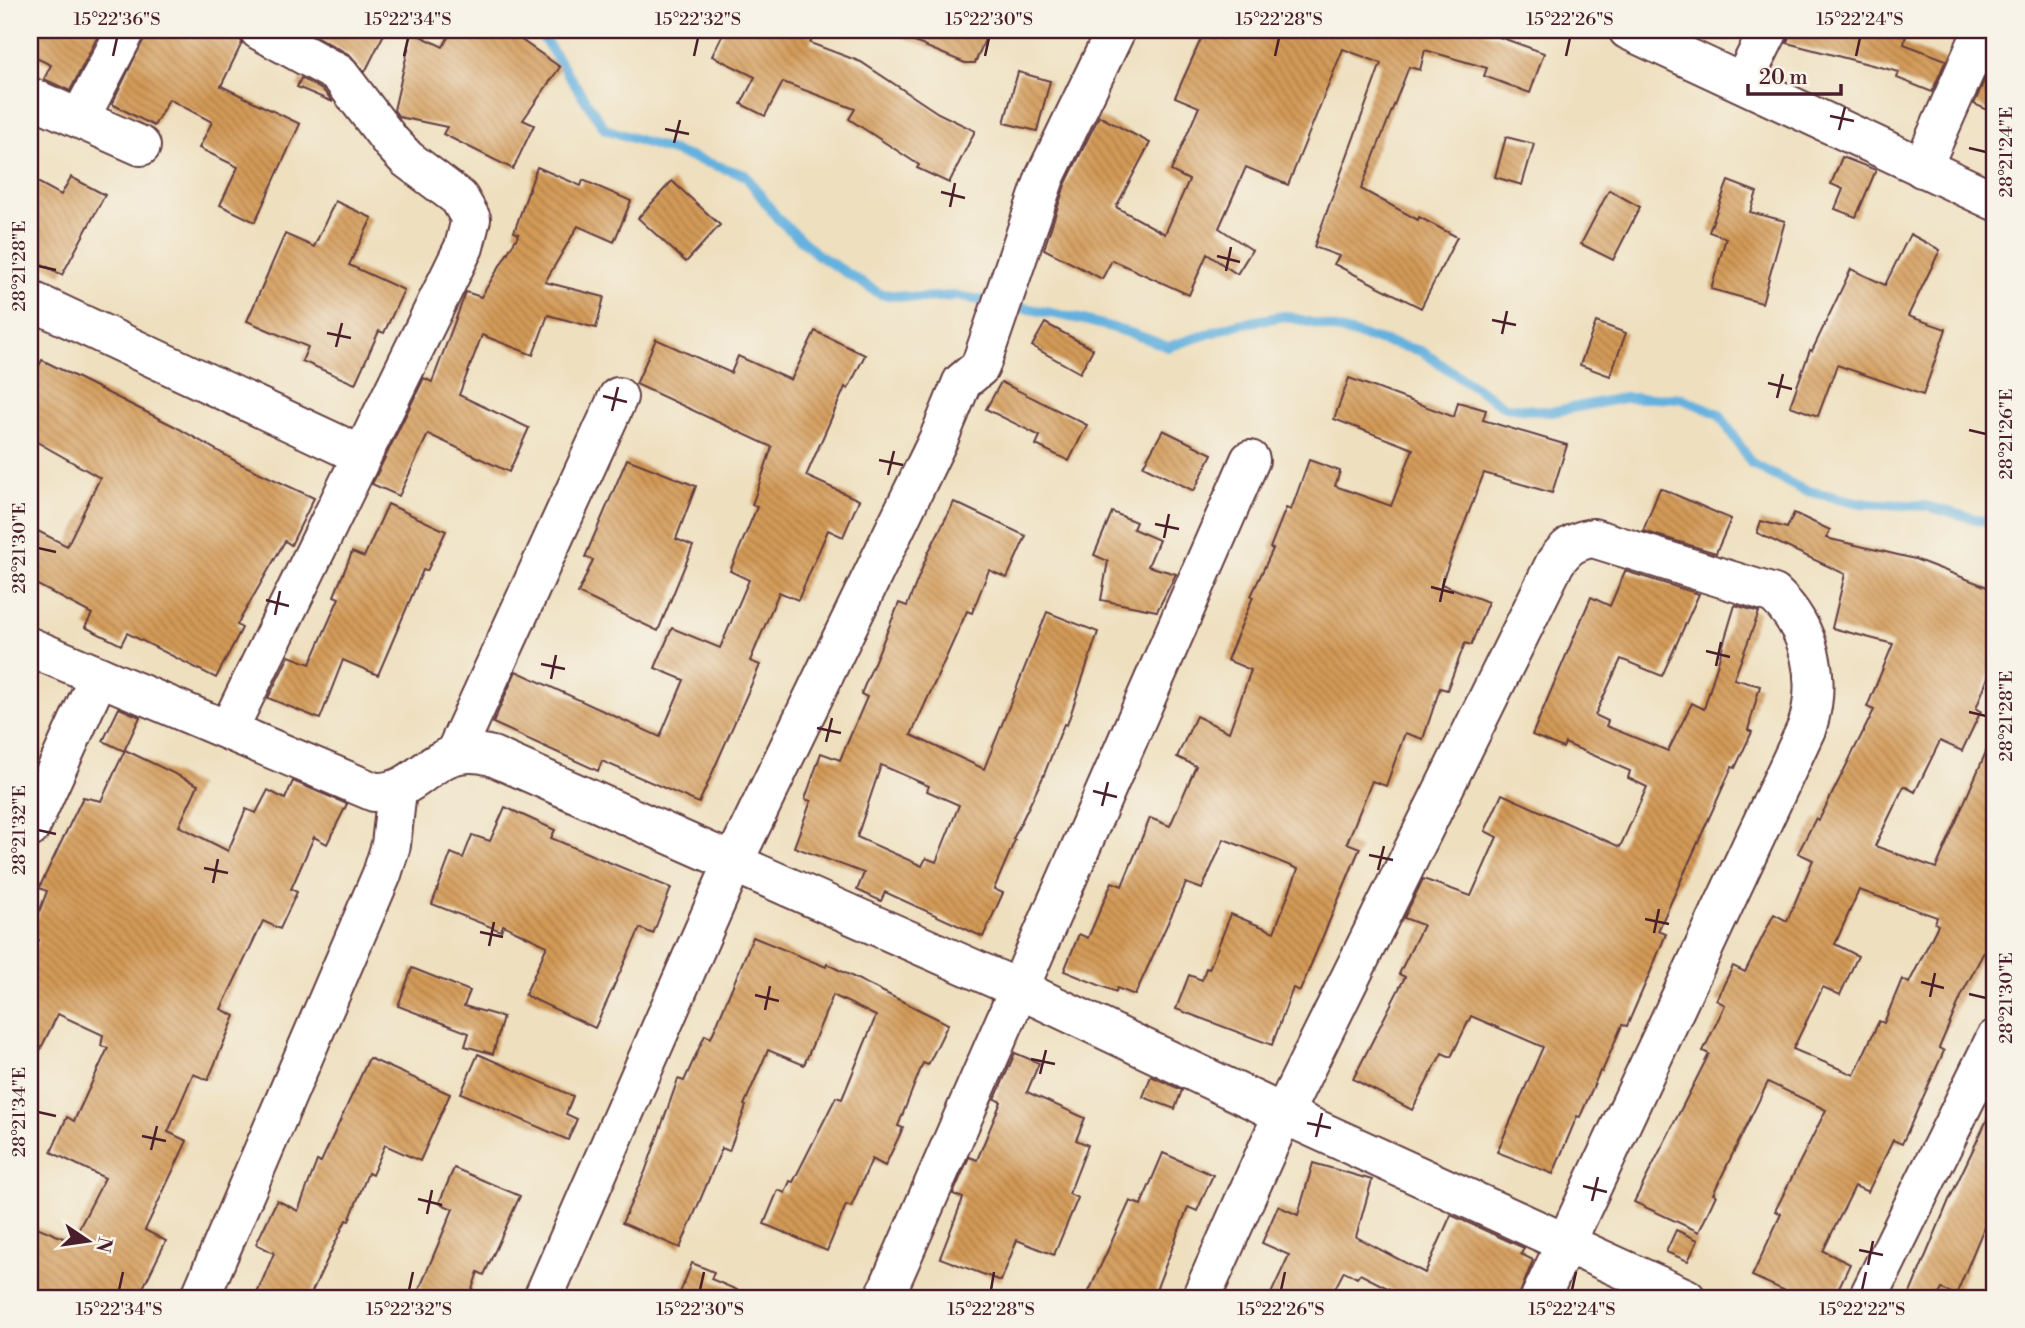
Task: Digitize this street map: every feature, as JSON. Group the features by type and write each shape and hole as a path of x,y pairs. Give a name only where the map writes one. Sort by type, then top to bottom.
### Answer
{"street":[{"path":"80,118 126,30"},
{"path":"228,730 464,247 471,219 459,198 407,159 391,142 340,74 260,30"},
{"path":"543,1298 734,861 939,438 962,382 980,367 1045,177 1116,30"},
{"path":"1628,30 1995,201"},
{"path":"1743,82 1769,30"},
{"path":"1922,168 1983,30"},
{"path":"30,97 141,146"},
{"path":"30,300 361,455"},
{"path":"455,753 618,397"},
{"path":"884,1298 1250,460"},
{"path":"1201,1298 1283,1114 1555,563 1566,548 1577,540 1593,538 1774,594 1788,607 1810,651 1815,674 1815,702 1540,1298"},
{"path":"30,647 373,792 397,790 444,757 455,753 474,751 492,756 1019,989 1283,1114 1686,1298"},
{"path":"30,828 99,676"},
{"path":"200,1298 382,874 391,845 397,790"},
{"path":"1867,1298 1995,1039"}],"building":[{"path":"30,30 101,30 70,91 44,79 51,65 30,55"},
{"path":"148,30 237,30 242,43 221,86 300,124 255,222 220,205 238,167 199,148 212,122 169,99 154,126 112,104"},
{"path":"304,30 386,30 365,72 350,55"},
{"path":"452,30 507,30 560,67 523,120 534,125 513,169 443,134 447,127 399,117 394,110 412,32 443,47"},
{"path":"725,30 797,30 813,36 810,43 861,62 938,113 975,131 949,183 917,168 919,165 849,119 855,109 783,82 765,116 741,104 755,77 712,56"},
{"path":"886,30 989,30 975,63 965,63"},
{"path":"1205,30 1480,30 1544,53 1530,93 1484,76 1487,68 1425,50 1420,70 1409,67 1361,189 1418,220 1419,217 1457,237 1421,308 1334,264 1339,256 1314,247 1381,63 1343,49 1288,185 1246,167 1219,228 1252,250 1237,274 1207,254 1189,295 1112,260 1102,279 1044,249 1065,185 1099,116 1150,143 1116,207 1165,234 1189,180 1171,171 1199,107 1175,97"},
{"path":"1791,30 1907,30 1904,44 1946,60 1932,92 1897,78 1899,72 1787,43"},
{"path":"1018,72 1050,81 1037,131 1004,123"},
{"path":"1986,76 1995,80 1995,113 1974,104"},
{"path":"301,78 324,91 333,102 297,87"},
{"path":"1506,137 1534,144 1522,185 1495,177"},
{"path":"1842,157 1876,170 1856,217 1835,209 1843,189 1831,184"},
{"path":"537,167 581,186 583,180 631,201 614,242 578,226 545,282 604,297 596,328 548,315 533,355 482,335 459,395 529,428 509,472 428,434 399,496 372,484 424,378 432,382 466,292 481,297 519,234 514,232"},
{"path":"71,177 105,195 62,275 30,258 30,178 61,195"},
{"path":"672,181 720,225 686,262 638,218"},
{"path":"1728,181 1757,192 1750,212 1785,221 1762,303 1711,289 1726,238 1709,232"},
{"path":"1609,190 1640,207 1613,260 1581,244"},
{"path":"335,201 372,218 349,265 404,290 384,333 379,331 355,384 302,361 308,347 247,321 285,234 314,247"},
{"path":"1910,234 1940,250 1908,316 1946,329 1923,395 1837,365 1818,416 1790,406 1810,350 1812,351 1851,269 1885,285"},
{"path":"1596,322 1626,333 1610,376 1580,365"},
{"path":"1045,323 1093,349 1080,373 1032,346"},
{"path":"815,331 865,355 848,389 845,387 806,476 859,500 843,537 828,530 798,600 779,592 750,661 760,665 699,803 602,761 598,771 493,723 516,671 660,737 684,680 655,668 672,628 720,648 749,580 730,571 757,507 752,505 772,447 636,384 656,339 731,373 738,356 791,380"},
{"path":"42,360 174,426 241,464 314,498 291,545 285,541 237,625 242,628 216,678 127,633 121,645 85,627 92,614 30,581 30,527 67,546 100,478 30,438 30,382"},
{"path":"1349,378 1454,417 1458,402 1486,410 1483,420 1567,445 1552,493 1484,473 1441,584 1488,602 1471,645 1465,643 1447,690 1440,688 1423,739 1405,733 1386,786 1372,781 1347,843 1360,848 1300,991 1293,988 1272,1045 1176,1009 1189,975 1202,980 1206,968 1209,969 1231,914 1274,932 1298,869 1224,839 1202,889 1186,883 1135,995 1117,988 1116,992 1064,971 1079,934 1088,938 1112,882 1122,886 1150,818 1170,826 1196,766 1177,757 1196,716 1229,732 1251,670 1227,660 1253,597 1251,596 1273,549 1270,548 1286,508 1291,510 1309,460 1340,471 1335,486 1391,506 1413,449 1334,419"},
{"path":"1001,382 1087,425 1069,461 1036,445 1040,436 986,409"},
{"path":"1163,430 1212,454 1194,491 1143,466"},
{"path":"627,459 696,486 676,539 693,546 658,631 578,593 593,560 585,557"},
{"path":"1660,488 1731,519 1716,553 1643,531"},
{"path":"954,502 1026,536 1007,578 989,570 972,613 967,611 911,735 984,769 1047,612 1098,632 1067,725 1064,724 994,889 1003,893 983,937 885,892 881,901 857,890 864,873 794,847 811,801 805,799 821,753 840,760 867,697 861,694 899,603 907,606 929,551","holes":["881,765 929,786 927,791 959,805 936,862 926,858 922,866 857,837"]},
{"path":"388,504 446,531 427,571 423,570 378,675 343,660 320,719 268,698 289,656 310,664 339,598 334,596 352,552 364,557"},
{"path":"1112,512 1136,522 1133,529 1159,540 1148,566 1176,574 1157,611 1101,600 1108,561 1094,555"},
{"path":"1794,513 1830,530 1826,538 1915,559 1995,590 1995,659 1976,709 1981,711 1962,751 1940,741 1915,792 1904,786 1875,846 1936,868 1995,731 1995,953 1986,948 1964,990 1939,1048 1944,1051 1902,1144 1893,1140 1868,1192 1855,1186 1823,1251 1850,1264 1834,1298 1801,1298 1752,1276 1781,1214 1775,1211 1826,1110 1768,1082 1713,1194 1716,1195 1699,1232 1634,1202 1709,1054 1703,1051 1725,1005 1716,1000 1733,966 1745,972 1774,914 1787,921 1813,860 1798,853 1816,818 1819,820 1874,710 1867,707 1893,644 1832,628 1845,574 1757,533 1761,521 1787,528","holes":["1859,890 1937,917 1935,923 1938,925 1909,983 1902,979 1884,1023 1879,1021 1854,1075 1793,1049 1823,987 1840,995 1858,956 1835,944"]},
{"path":"1625,571 1699,594 1662,676 1621,659 1595,715 1608,721 1606,726 1668,751 1692,703 1704,709 1735,605 1759,612 1734,679 1760,686 1748,730 1752,732 1735,768 1732,767 1658,931 1666,934 1650,973 1627,1026 1622,1025 1580,1117 1577,1116 1553,1174 1497,1152 1543,1047 1471,1016 1451,1057 1442,1053 1412,1110 1353,1079 1405,977 1399,974 1423,925 1404,918 1423,879 1471,896 1497,837 1485,831 1502,794 1620,847 1647,787 1628,778 1630,771 1565,743 1563,748 1532,735 1591,597 1610,606"},
{"path":"119,708 140,717 124,751 103,741"},
{"path":"125,750 198,785 179,826 228,851 246,809 256,813 268,790 285,799 293,781 347,804 327,844 314,837 291,889 297,892 280,929 263,921 221,1009 235,1016 208,1080 193,1074 168,1132 187,1141 145,1230 166,1241 138,1298 30,1298 30,1224 72,1242 105,1178 51,1152 67,1117 74,1121 108,1048 101,1046 103,1035 58,1014 30,1070 30,960 39,940 30,936 47,891 39,888 83,797 101,801"},
{"path":"505,807 555,830 551,838 671,888 653,934 640,928 595,1028 525,995 547,946 503,925 501,931 432,904 451,853 463,858 472,835 490,841"},
{"path":"753,937 826,967 827,964 948,1024 928,1065 923,1063 898,1126 903,1128 885,1166 872,1159 851,1207 846,1205 827,1251 764,1224 778,1190 785,1193 790,1181 793,1182 836,1097 842,1099 876,1016 833,995 804,1065 768,1050 744,1105 746,1106 729,1151 722,1148 680,1248 622,1223 645,1172 678,1079 684,1081 705,1035 711,1038"},
{"path":"412,968 470,991 464,1006 503,1017 493,1054 465,1046 469,1033 398,1006"},
{"path":"1015,1053 1039,1063 1027,1092 1085,1118 1076,1140 1088,1145 1069,1194 1078,1198 1054,1255 1017,1240 1001,1281 940,1258 963,1198 953,1194 969,1157 977,1160 1001,1102 995,1099"},
{"path":"478,1054 573,1096 566,1114 577,1119 568,1140 461,1093"},
{"path":"369,1058 450,1094 420,1161 385,1145 372,1175 368,1173 349,1221 346,1220 309,1298 255,1298 274,1253 256,1244 277,1200 298,1211 317,1161 321,1162"},
{"path":"1151,1076 1182,1090 1175,1109 1143,1097"},
{"path":"1995,1103 1995,1201 1956,1295 1942,1289 1937,1298 1908,1298 1949,1200"},
{"path":"1163,1153 1213,1175 1197,1211 1188,1207 1153,1298 1086,1298 1130,1201 1141,1205"},
{"path":"1313,1163 1372,1180 1356,1237 1425,1273 1451,1215 1524,1248 1521,1254 1533,1260 1518,1298 1407,1298 1360,1274 1357,1278 1344,1271 1330,1298 1269,1298 1289,1255 1262,1243 1278,1206 1298,1215"},
{"path":"454,1168 520,1196 484,1275 478,1272 469,1298 442,1298 419,1290 453,1209 439,1203"},
{"path":"1676,1230 1698,1240 1688,1261 1666,1252"},
{"path":"692,1263 714,1272 711,1279 756,1298 678,1298"}],"waterway":[{"path":"538,30 605,129 745,175 778,219 818,255 880,294 919,298 956,296 993,302"},
{"path":"1008,305 1109,327 1168,347 1238,324 1285,316 1421,351 1505,407 1551,412 1623,398 1681,398 1719,414 1752,464 1803,490 1861,503 1926,506 1995,524"}]}
